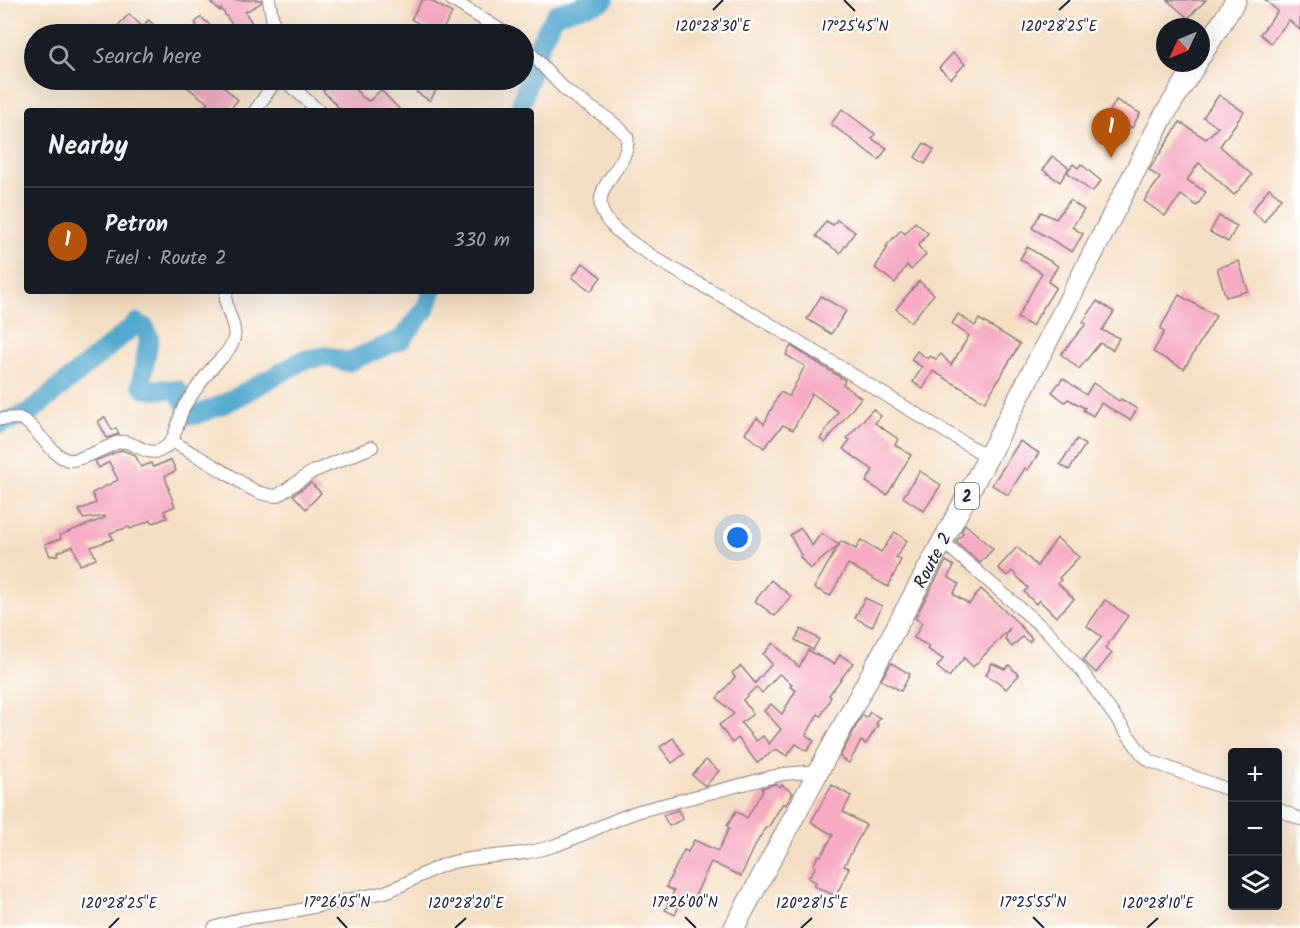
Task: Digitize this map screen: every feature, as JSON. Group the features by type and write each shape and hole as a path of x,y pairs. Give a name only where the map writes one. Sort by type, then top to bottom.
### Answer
{"highway":[{"path":"1210,42 1236,0"},
{"name":"Route 2","path":"734,928 988,457 1163,117 1191,72"}],"street":[{"path":"269,0 273,24"},
{"path":"452,0 491,24"},
{"path":"534,57 564,89 610,120 627,136 627,149 601,199 601,207 606,218 619,232 638,247 988,457"},
{"path":"257,108 269,90"},
{"path":"295,90 316,108"},
{"path":"0,419 18,418 25,421 59,456 69,460 119,442 130,443 149,452 155,452 168,446 172,441 184,407 232,344 234,334 226,302 227,294"},
{"path":"172,441 251,490 263,495 277,496 312,472 372,447"},
{"path":"942,541 1050,634 1081,670 1150,761 1228,789"},
{"path":"214,928 241,919 290,912 385,892 453,862 532,852 573,839 623,816 643,810 783,774 819,771"},
{"path":"1282,811 1300,819"}],"building":[{"path":"208,0 261,0 261,3 245,12 253,24 232,24 221,9 220,11"},
{"path":"422,0 430,0 452,13 446,24 419,24 411,19"},
{"path":"1167,0 1206,0 1188,18"},
{"path":"1265,0 1300,0 1300,30 1289,20 1271,43 1260,34 1278,11"},
{"path":"129,14 140,24 120,24"},
{"path":"201,17 209,24 196,24"},
{"path":"953,53 965,64 951,79 939,68"},
{"path":"191,90 227,90 238,100 231,108 203,108 208,103"},
{"path":"356,90 369,101 381,90 398,108 339,108 323,91"},
{"path":"417,90 436,90 430,101 416,92"},
{"path":"1219,95 1244,112 1220,146 1252,175 1234,195 1199,163 1187,180 1206,192 1197,206 1181,195 1165,216 1144,201 1160,178 1149,170 1180,122 1206,139 1218,127 1203,117"},
{"path":"1116,100 1140,113 1132,128 1108,115"},
{"path":"842,109 875,134 872,139 887,148 879,160 831,124"},
{"path":"924,143 934,150 925,164 915,157"},
{"path":"1052,156 1069,168 1060,182 1043,170"},
{"path":"1073,164 1078,168 1081,164 1101,181 1092,192 1067,172"},
{"path":"1269,188 1281,198 1264,222 1252,211"},
{"path":"1070,200 1084,210 1072,227 1083,234 1072,252 1032,228 1041,212 1056,219"},
{"path":"1219,216 1237,226 1228,242 1210,232"},
{"path":"837,220 855,232 840,253 816,236 826,221 833,225"},
{"path":"915,222 928,233 918,246 926,255 911,270 907,265 895,283 875,268 888,247 886,246 901,230 905,234"},
{"path":"1027,247 1058,266 1048,282 1056,287 1032,326 1017,318 1042,273 1020,259"},
{"path":"1239,261 1248,291 1226,297 1217,268"},
{"path":"583,263 601,277 591,291 572,277"},
{"path":"919,281 934,294 911,322 896,309"},
{"path":"1179,295 1216,316 1184,369 1153,352 1164,332 1160,329"},
{"path":"821,296 846,311 831,334 807,319"},
{"path":"1097,301 1114,312 1102,330 1119,338 1113,350 1100,343 1079,369 1061,354 1086,324 1083,322"},
{"path":"958,314 975,326 979,319 1020,344 985,402 933,371 923,389 913,382 922,367 911,360 917,351 928,359 930,356 936,359 941,354 951,365 969,336 952,324"},
{"path":"791,346 845,380 843,384 861,398 825,443 820,439 838,412 812,393 793,430 783,425 764,448 745,433 757,418 764,424 780,392 789,396 805,366 786,355"},
{"path":"1063,378 1086,395 1093,383 1119,401 1121,399 1137,409 1130,420 1101,403 1093,416 1083,410 1085,408 1068,399 1065,402 1052,392"},
{"path":"873,409 881,416 875,423 898,439 895,445 911,455 887,495 866,482 873,470 843,449 850,440 847,438"},
{"path":"105,417 112,430 116,428 119,434 107,438 98,421"},
{"path":"1077,439 1085,445 1069,470 1060,464"},
{"path":"1020,441 1039,453 1028,470 1025,468 1008,495 992,485"},
{"path":"122,450 135,455 141,467 151,463 153,467 171,460 176,471 165,476 175,506 164,511 167,518 153,523 151,520 130,529 129,527 110,533 113,539 91,547 96,559 80,565 73,546 58,552 58,555 50,556 45,544 61,539 60,535 105,518 105,516 83,519 79,510 96,503 92,493 118,480 109,462 99,468 95,461"},
{"path":"920,471 941,485 924,511 903,497"},
{"path":"311,483 321,493 306,509 293,495"},
{"path":"965,524 993,549 980,563 956,542 963,533 961,532"},
{"path":"801,528 812,546 821,533 839,545 810,569 800,557 790,535"},
{"path":"895,532 907,541 896,557 901,560 888,587 848,564 830,596 814,588 841,541 856,549 861,540 881,552"},
{"path":"1057,538 1079,557 1059,578 1061,580 1058,583 1074,599 1056,617 1039,600 1036,604 1024,592 1028,588 1012,571 1007,576 998,568 1017,547 1037,566"},
{"path":"946,561 954,566 948,577 959,584 953,594 969,604 981,589 1032,639 1029,642 1022,637 1012,647 1005,639 1010,628 973,667 964,658 949,677 937,667 943,659 927,649 929,646 914,638 922,623 915,618"},
{"path":"771,580 791,596 775,616 755,601"},
{"path":"865,598 882,606 872,627 855,618"},
{"path":"1105,600 1128,616 1105,648 1112,653 1096,673 1083,660 1102,637 1087,626"},
{"path":"801,629 819,639 813,650 795,640"},
{"path":"773,643 799,667 808,650 834,664 840,655 853,663 829,695 831,697 821,716 818,714 806,735 814,741 807,751 796,744 787,756 776,749 757,763 738,738 732,743 719,725 734,714 717,698 735,677 732,673 741,666 755,683 772,664 763,654","holes":["779,674 792,684 790,687 796,690 782,714 771,704 764,711 781,729 769,744 763,736 756,741 741,723 753,714 743,700 756,687 762,693"]},
{"path":"891,663 910,674 901,691 881,680"},
{"path":"992,663 1005,669 1009,665 1019,675 1006,689 986,675"},
{"path":"870,712 880,718 876,724 878,725 866,744 861,741 849,763 840,757 862,715 866,718"},
{"path":"673,738 684,754 672,763 660,747"},
{"path":"706,760 719,771 705,786 692,775"},
{"path":"775,784 780,787 782,785 793,793 786,805 783,803 768,828 766,827 741,876 711,862 693,900 684,895 675,915 665,910 674,891 666,887 684,850 688,852 694,840 718,851 729,828 727,826 736,811 747,818 762,788"},
{"path":"832,785 851,796 843,812 866,825 844,866 849,868 836,896 814,886 816,882 808,878 816,867 813,865 833,835 811,822"},
{"path":"678,810 683,819 669,826 663,815"}],"waterway":[{"path":"534,63 541,40 556,14 604,0"},
{"path":"520,108 526,90"},
{"path":"0,424 30,412 137,323 145,328 149,339 141,383 145,389 177,390 187,407 187,415 196,415 226,403 304,360 326,356 347,362 402,339 426,308 431,294"}],"place":[{"name":"Petron","path":"1111,158"}]}
